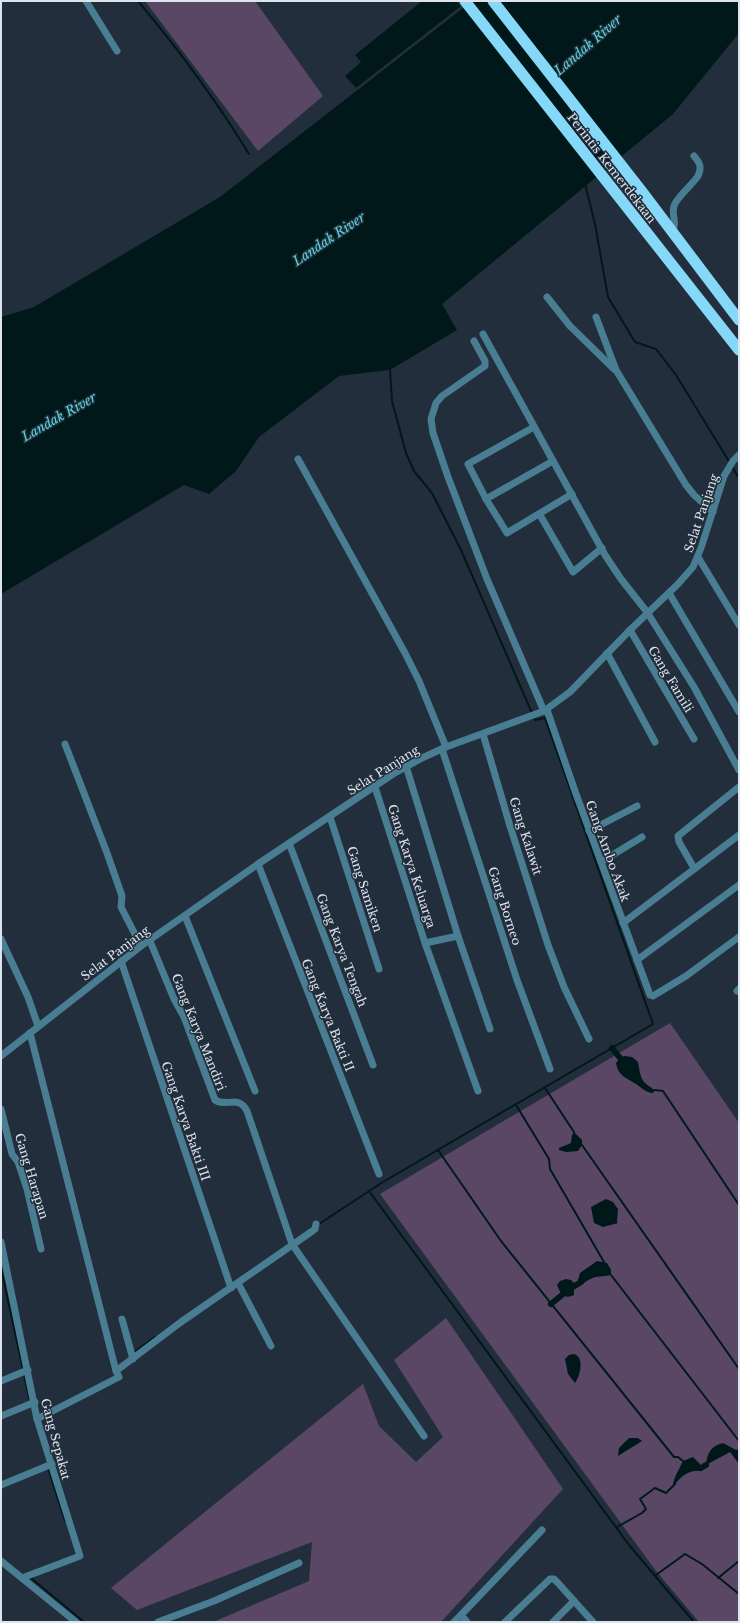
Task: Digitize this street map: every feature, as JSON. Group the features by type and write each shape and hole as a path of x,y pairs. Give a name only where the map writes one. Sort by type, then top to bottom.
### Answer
{"highway":[{"name":"Perintis Kemerdekaan","path":"465,1 739,350"},
{"path":"493,1 643,193 739,320"},
{"path":"676,270 688,253"}],"street":[{"path":"86,1 117,51"},
{"path":"672,231 675,224 673,217 674,206 700,172 700,164 694,156"},
{"path":"547,297 570,326 616,370"},
{"path":"596,317 616,370 686,485 694,495 713,512"},
{"path":"484,334 602,548 621,580 647,612 694,687 739,770"},
{"name":"Gang Ambo Akak","path":"474,341 482,354 485,366 442,396 436,403 431,418 433,433 448,477 487,578 522,662 546,710 649,993 653,996 686,976 739,937"},
{"path":"534,427 468,464 486,499 507,533 540,515 572,494"},
{"name":"Selat Panjang","path":"1,1056 142,946 258,864 406,766 444,748 546,710 579,684 647,612 669,593 686,575 698,557 724,476 739,454"},
{"name":"Gang Borneo","path":"298,459 419,681 444,748 517,980 550,1069"},
{"path":"486,499 553,461"},
{"path":"540,515 573,572 602,548"},
{"path":"698,557 739,625"},
{"path":"669,593 739,712"},
{"name":"Gang Famili","path":"630,630 694,739"},
{"path":"607,653 655,742"},
{"name":"Gang Kalawit","path":"483,734 510,826 548,945 564,987 589,1039"},
{"path":"65,744 122,896 121,907 142,946"},
{"name":"Gang Karya Keluarga","path":"406,766 458,936 490,1029"},
{"name":"Gang Karya Keluarga","path":"375,787 425,943 458,936"},
{"path":"694,868 679,842 678,836 739,787"},
{"path":"590,831 637,806"},
{"name":"Gang Samiken","path":"330,817 379,969"},
{"path":"623,923 739,835"},
{"path":"601,862 642,837"},
{"name":"Gang Karya Tengah","path":"289,843 373,1065"},
{"name":"Gang Karya Bakti II","path":"258,864 379,1174"},
{"path":"637,960 739,885"},
{"path":"185,916 255,1091"},
{"path":"1,939 28,997 38,1026"},
{"name":"Gang Karya Mandiri","path":"150,941 174,999 184,1017 215,1100 222,1103 235,1101 239,1102 247,1111 292,1244"},
{"path":"425,943 478,1091"},
{"name":"Gang Karya Bakti III","path":"121,962 232,1285 271,1346"},
{"path":"30,1033 116,1371 119,1377 37,1420"},
{"name":"Gang Harapan","path":"1,1109 12,1154 18,1162 27,1189 41,1249"},
{"path":"116,1371 132,1356 313,1230 316,1224"},
{"name":"Gang Sepakat","path":"1,1242 4,1271 24,1372 49,1465 80,1556 22,1578"},
{"path":"292,1244 424,1436"},
{"path":"122,1319 132,1356"},
{"path":"1,1381 24,1372"},
{"path":"1,1416 32,1403"},
{"path":"1,1485 49,1465"},
{"path":"454,1622 542,1530"},
{"path":"1,1561 76,1622"},
{"path":"158,1622 214,1601 299,1563"},
{"path":"505,1622 550,1579 554,1579 593,1622"},
{"path":"553,1622 574,1601"},
{"path":"460,1615 467,1622"}],"shaded area":[{"path":"145,1 255,1 323,96 258,151"},
{"path":"670,1023 739,1123 739,1622 699,1622 656,1571 380,1194"},
{"path":"446,1318 563,1489 441,1622 213,1622 309,1581 312,1542 137,1610 111,1588 363,1384 379,1426 416,1462 443,1437 394,1360"}],"water":[{"path":"422,1 456,1 461,6 356,88 345,76 361,62 355,55"},
{"name":"Landak River","path":"472,1 739,1 739,33 673,114 442,304 457,330 390,370 339,376 259,437 236,471 209,494 184,485 1,594 1,317 34,307 220,197"},
{"path":"624,1056 632,1057 638,1062 642,1079 646,1084 655,1090 653,1093 646,1091 621,1074 616,1063"},
{"path":"574,1132 582,1140 582,1145 578,1151 566,1152 559,1150 559,1148 571,1143"},
{"path":"606,1199 613,1202 618,1209 618,1223 603,1227 594,1223 591,1207"},
{"path":"597,1261 607,1263 611,1270 611,1275 595,1277 584,1283 578,1280 580,1273"},
{"path":"566,1279 571,1280 574,1283 574,1295 568,1297 563,1295 557,1285 560,1281"},
{"path":"574,1354 580,1359 580,1372 575,1383 568,1374 565,1359 569,1355"},
{"path":"629,1438 638,1438 642,1441 618,1456 619,1448"},
{"path":"723,1443 736,1450 739,1449 739,1464 730,1452 706,1465 707,1457 710,1451 715,1446"},
{"path":"693,1457 700,1464 701,1471 690,1472 673,1484 683,1461"}],"waterway":[{"path":"138,1 168,38 224,114 249,154"},
{"path":"585,184 595,224 608,297 635,342 656,349 676,375 730,463"},
{"path":"319,1224 383,1182 653,1024 545,718 535,720 461,550 432,493 414,471 406,453 392,401 390,370"},
{"path":"732,467 739,478"},
{"path":"612,1048 620,1058"},
{"path":"545,1088 574,1132"},
{"path":"655,1090 663,1091 739,1205"},
{"path":"516,1105 549,1159 550,1169 604,1262"},
{"path":"582,1145 739,1369"},
{"path":"438,1150 501,1241 674,1457 678,1457 683,1461"},
{"path":"369,1191 629,1545 694,1622"},
{"path":"1,1268 30,1402"},
{"path":"611,1275 739,1441"},
{"path":"573,1287 581,1282"},
{"path":"551,1304 562,1295"},
{"path":"133,1353 155,1337"},
{"path":"701,1468 706,1465"},
{"path":"48,1468 65,1521"},
{"path":"617,1527 642,1513 646,1509 640,1499 655,1488 666,1493 675,1484"},
{"path":"656,1575 685,1554 702,1564 739,1594"},
{"path":"718,1578 739,1561"},
{"path":"33,1577 31,1578 84,1622"}]}
